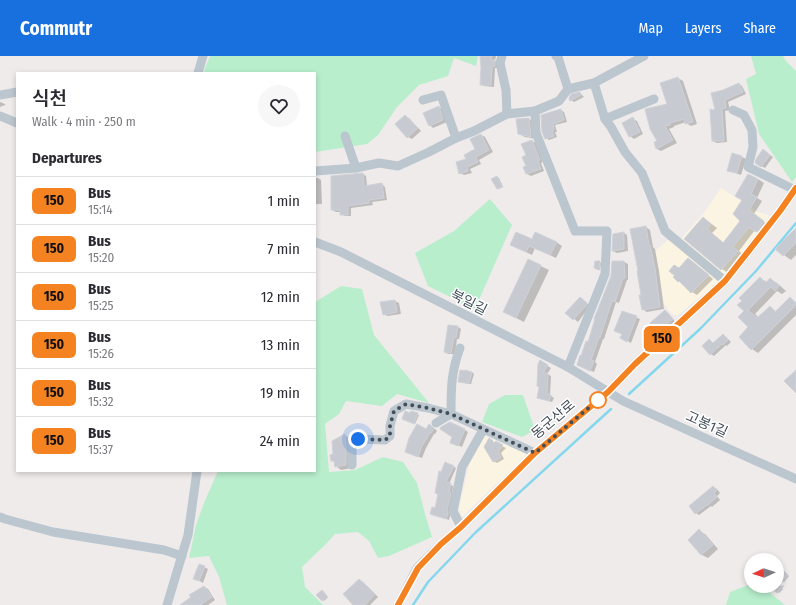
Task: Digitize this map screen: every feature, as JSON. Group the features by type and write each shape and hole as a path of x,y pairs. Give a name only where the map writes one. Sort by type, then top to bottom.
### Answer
{"street":[{"path":"198,72 204,56"},
{"path":"502,56 500,63 506,90 507,114"},
{"path":"556,56 558,57 568,89"},
{"path":"316,171 356,168 379,163 398,166 507,114 535,111 559,102 568,89 594,83 644,56"},
{"path":"594,83 605,119 625,152 642,173 665,231 725,281"},
{"path":"0,95 16,92"},
{"path":"423,100 441,95 456,138"},
{"path":"605,119 654,99"},
{"path":"733,110 744,115 752,130 753,147 748,167 796,189"},
{"path":"535,111 536,133 575,231 607,231 605,274 568,367"},
{"path":"0,116 16,123"},
{"path":"345,136 356,168"},
{"name":"동군산로","path":"398,605 418,568 441,544 461,527 535,453 608,392 635,364 725,281 796,189"},
{"name":"북일길","path":"316,242 340,252 568,367 608,392"},
{"path":"451,414 452,375 460,348"},
{"name":"고봉1길","path":"608,392 623,401 796,478"},
{"path":"352,465 352,444 358,439 385,440 390,436 390,426 394,411 406,404 451,414 535,453"},
{"path":"436,423 451,414"},
{"path":"461,527 453,511 462,467 483,430"},
{"path":"167,605 188,535 197,472"},
{"path":"0,518 53,532 164,550 182,556"}],"shaded area":[{"path":"721,188 756,211 771,216 724,277 677,316 671,313 664,304 655,251 669,239 681,239 703,214"},
{"path":"485,436 528,454 462,517 459,509 469,465"}],"green space":[{"path":"210,56 478,56 476,66 454,58 448,76 419,85 397,107 378,135 367,144 316,152 316,72 204,72"},
{"path":"751,56 783,56 796,71 796,177 792,182 759,134 746,79 756,74"},
{"path":"490,199 512,225 475,309 428,286 415,253 454,231"},
{"path":"341,286 362,289 374,335 429,403 397,394 382,406 346,401 339,414 325,424 329,472 355,470 383,457 403,462 417,483 432,537 389,556 378,558 369,541 358,532 335,534 302,567 305,587 323,605 227,605 219,577 209,556 189,558 196,525 218,472 316,472 316,301"},
{"path":"505,395 523,395 535,430 522,437 482,422 489,404"},
{"path":"744,587 744,593 770,593 785,605 726,605 730,592"}],"building":[{"path":"480,56 492,56 491,60 495,60 495,66 492,67 491,85 480,85"},
{"path":"678,77 693,122 685,124 684,119 665,126 673,140 656,149 654,142 657,141 650,129 645,109 667,104 660,83"},
{"path":"739,83 743,92 725,100 726,108 722,109 724,141 712,141 710,109 715,110 711,93 723,90"},
{"path":"580,92 581,95 570,101 569,98 571,94"},
{"path":"439,106 443,120 429,126 423,113"},
{"path":"561,109 564,120 553,124 554,130 552,131 554,136 545,139 542,132 541,115"},
{"path":"405,115 418,128 407,138 395,124"},
{"path":"633,117 640,132 629,137 622,123"},
{"path":"529,118 531,137 518,134 516,119"},
{"path":"481,134 489,150 476,157 478,162 467,167 468,171 459,174 456,162 466,159 464,155 475,149 470,139"},
{"path":"532,140 540,160 538,161 541,169 526,174 523,167 526,166 522,157 526,155 521,144"},
{"path":"763,149 770,155 761,167 755,163"},
{"path":"732,153 742,156 737,173 727,171"},
{"path":"363,173 364,186 382,183 384,198 369,200 369,203 348,206 348,215 340,215 340,210 331,210 331,176"},
{"path":"748,174 758,179 751,194 757,197 749,210 764,221 756,232 749,227 733,247 738,251 721,270 684,239 703,217 711,224 707,229 723,243 740,221 733,214 742,200 735,196"},
{"path":"497,176 502,187 497,189 491,179"},
{"path":"646,226 655,268 660,307 642,310 639,295 641,295 638,271 630,229"},
{"path":"796,228 796,243 783,256 775,249"},
{"path":"516,232 532,239 535,232 557,242 550,255 529,246 526,252 510,245"},
{"path":"624,232 624,249 612,251 613,234"},
{"path":"688,258 709,275 691,293 673,277 675,276 669,271 674,265 679,268"},
{"path":"528,259 541,265 516,318 503,312"},
{"path":"595,261 600,261 599,270 594,268"},
{"path":"612,261 624,261 625,278 623,278 615,302 612,301 591,360 594,361 590,371 577,365 586,341 588,342 594,319 611,276"},
{"path":"760,277 766,283 770,278 779,286 775,291 771,287 748,310 757,318 770,306 775,312 790,297 796,305 751,350 739,337 748,327 738,317 744,311 737,305 742,301 739,298"},
{"path":"580,297 587,303 573,320 565,313"},
{"path":"395,300 397,312 383,315 380,302"},
{"path":"665,310 673,319 664,326 663,324 655,330 650,323"},
{"path":"622,311 637,316 627,342 620,338 622,334 614,331"},
{"path":"448,325 458,326 451,353 444,352"},
{"path":"723,334 728,340 710,355 702,346 709,339 713,343"},
{"path":"540,360 548,365 543,373 548,373 547,393 551,395 549,401 537,398 539,387 537,386 538,364"},
{"path":"460,370 472,372 469,383 458,382"},
{"path":"796,370 796,393 784,381"},
{"path":"405,411 410,413 411,411 418,413 414,424 402,419"},
{"path":"450,422 465,429 458,446 450,443 452,437 440,429"},
{"path":"417,424 426,429 429,424 434,428 422,446 418,457 405,452 409,438"},
{"path":"345,434 346,465 335,467 334,461 331,461 330,455 333,454 332,441"},
{"path":"489,438 494,443 496,441 503,445 498,451 501,457 493,462 484,447"},
{"path":"445,462 454,466 446,482 451,483 449,492 451,493 446,519 430,514 432,507 435,508 438,494 435,493 439,471 441,472"},
{"path":"713,486 717,490 714,493 717,497 695,514 689,506"},
{"path":"699,529 713,545 701,555 688,540"},
{"path":"199,564 205,566 199,581 193,579"},
{"path":"784,571 788,575 784,580"},
{"path":"359,579 375,594 365,605 353,605 343,594"},
{"path":"204,586 212,597 200,605 180,605 191,597 189,595"},
{"path":"322,590 327,596 322,601 316,595"}],"waterway":[{"path":"629,394 700,329 756,271 796,223"},
{"path":"413,605 428,582 475,533 611,409"}],"bus line":[{"name":"150","path":"398,605 418,568 441,544 461,527 535,453 608,392 635,364 725,281 780,211 796,188"}],"route":[{"path":"358,439 385,440 390,436 390,426 394,411 406,404 451,414 535,453 598,400"}]}
